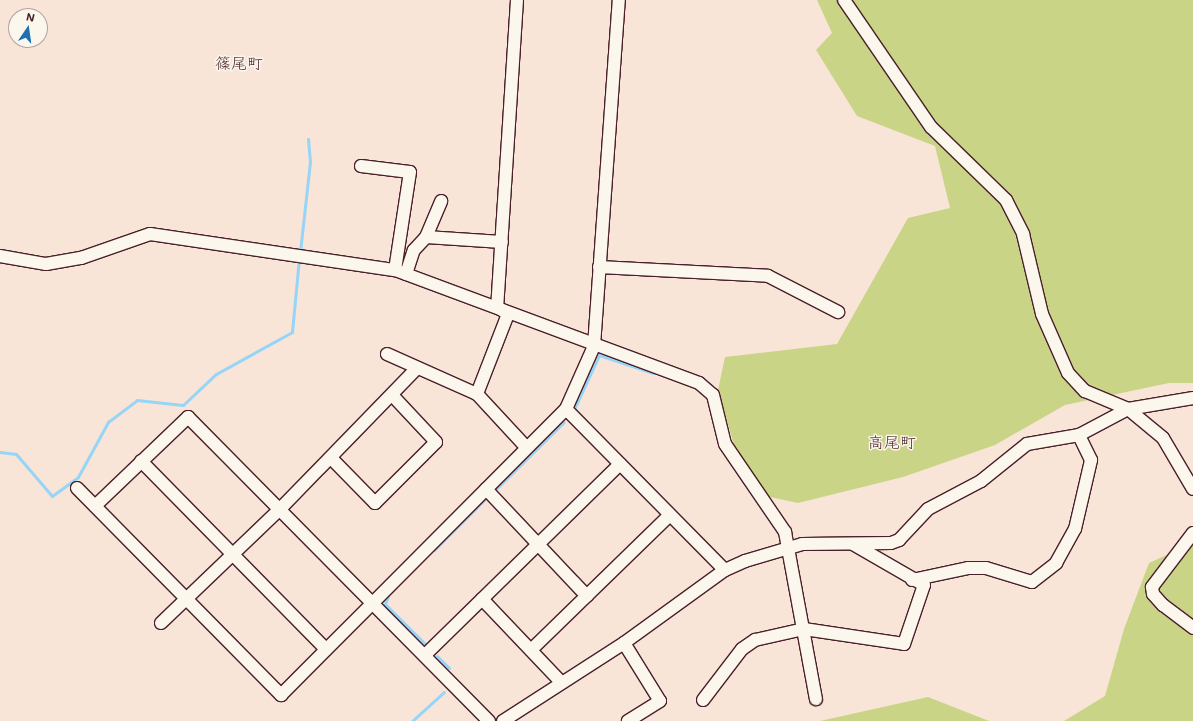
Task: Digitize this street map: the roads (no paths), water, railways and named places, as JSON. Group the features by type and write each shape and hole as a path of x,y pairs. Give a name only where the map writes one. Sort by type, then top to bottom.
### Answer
{"street":[{"path":"508,314 497,307 517,0"},
{"path":"77,488 281,694 526,447 566,409 594,346 619,0"},
{"path":"844,0 931,127 1006,200 1023,234 1042,314 1068,373 1085,391 1128,409 1163,438 1193,489"},
{"path":"361,166 410,172 395,270"},
{"path":"406,274 414,250 426,237 441,201"},
{"path":"0,256 46,264 80,258 150,234 395,270 707,388 713,395 725,444 785,532 816,699"},
{"path":"426,237 502,242"},
{"path":"599,267 768,276 838,312"},
{"path":"477,394 508,314"},
{"path":"387,354 417,368 439,374 477,394 526,447"},
{"path":"161,623 280,509 393,396 417,368"},
{"path":"331,458 375,503 436,442 393,396"},
{"path":"503,721 561,682 624,643 725,570 789,547 852,543 880,545 899,540 928,509 981,481 1027,444 1045,438 1079,435 1128,409 1193,398"},
{"path":"566,409 668,516 725,570"},
{"path":"95,506 188,417 371,603 490,721"},
{"path":"912,580 968,568 986,568 1032,582 1056,563 1074,529 1091,460 1079,435"},
{"path":"141,461 326,649"},
{"path":"425,655 537,543 620,464"},
{"path":"486,489 587,596"},
{"path":"531,650 668,516"},
{"path":"1193,533 1152,587 1153,594 1163,605 1193,628"},
{"path":"703,700 747,643 804,629 904,644 924,585 912,580 852,543"},
{"path":"482,599 561,682"},
{"path":"624,643 660,700 628,721"}],"waterway":[{"path":"300,252 310,162 308,139"},
{"path":"0,452 16,454 52,496 78,477 108,422 137,400 183,405 216,374 292,332 299,258"},
{"path":"575,407 599,355 653,373"},
{"path":"496,489 564,422"},
{"path":"434,550 484,500"},
{"path":"388,596 385,604 425,644"},
{"path":"437,656 449,668"},
{"path":"412,721 444,692"}],"district":[{"name":"篠尾町","path":"239,63"},
{"name":"高尾町","path":"892,442"}]}
